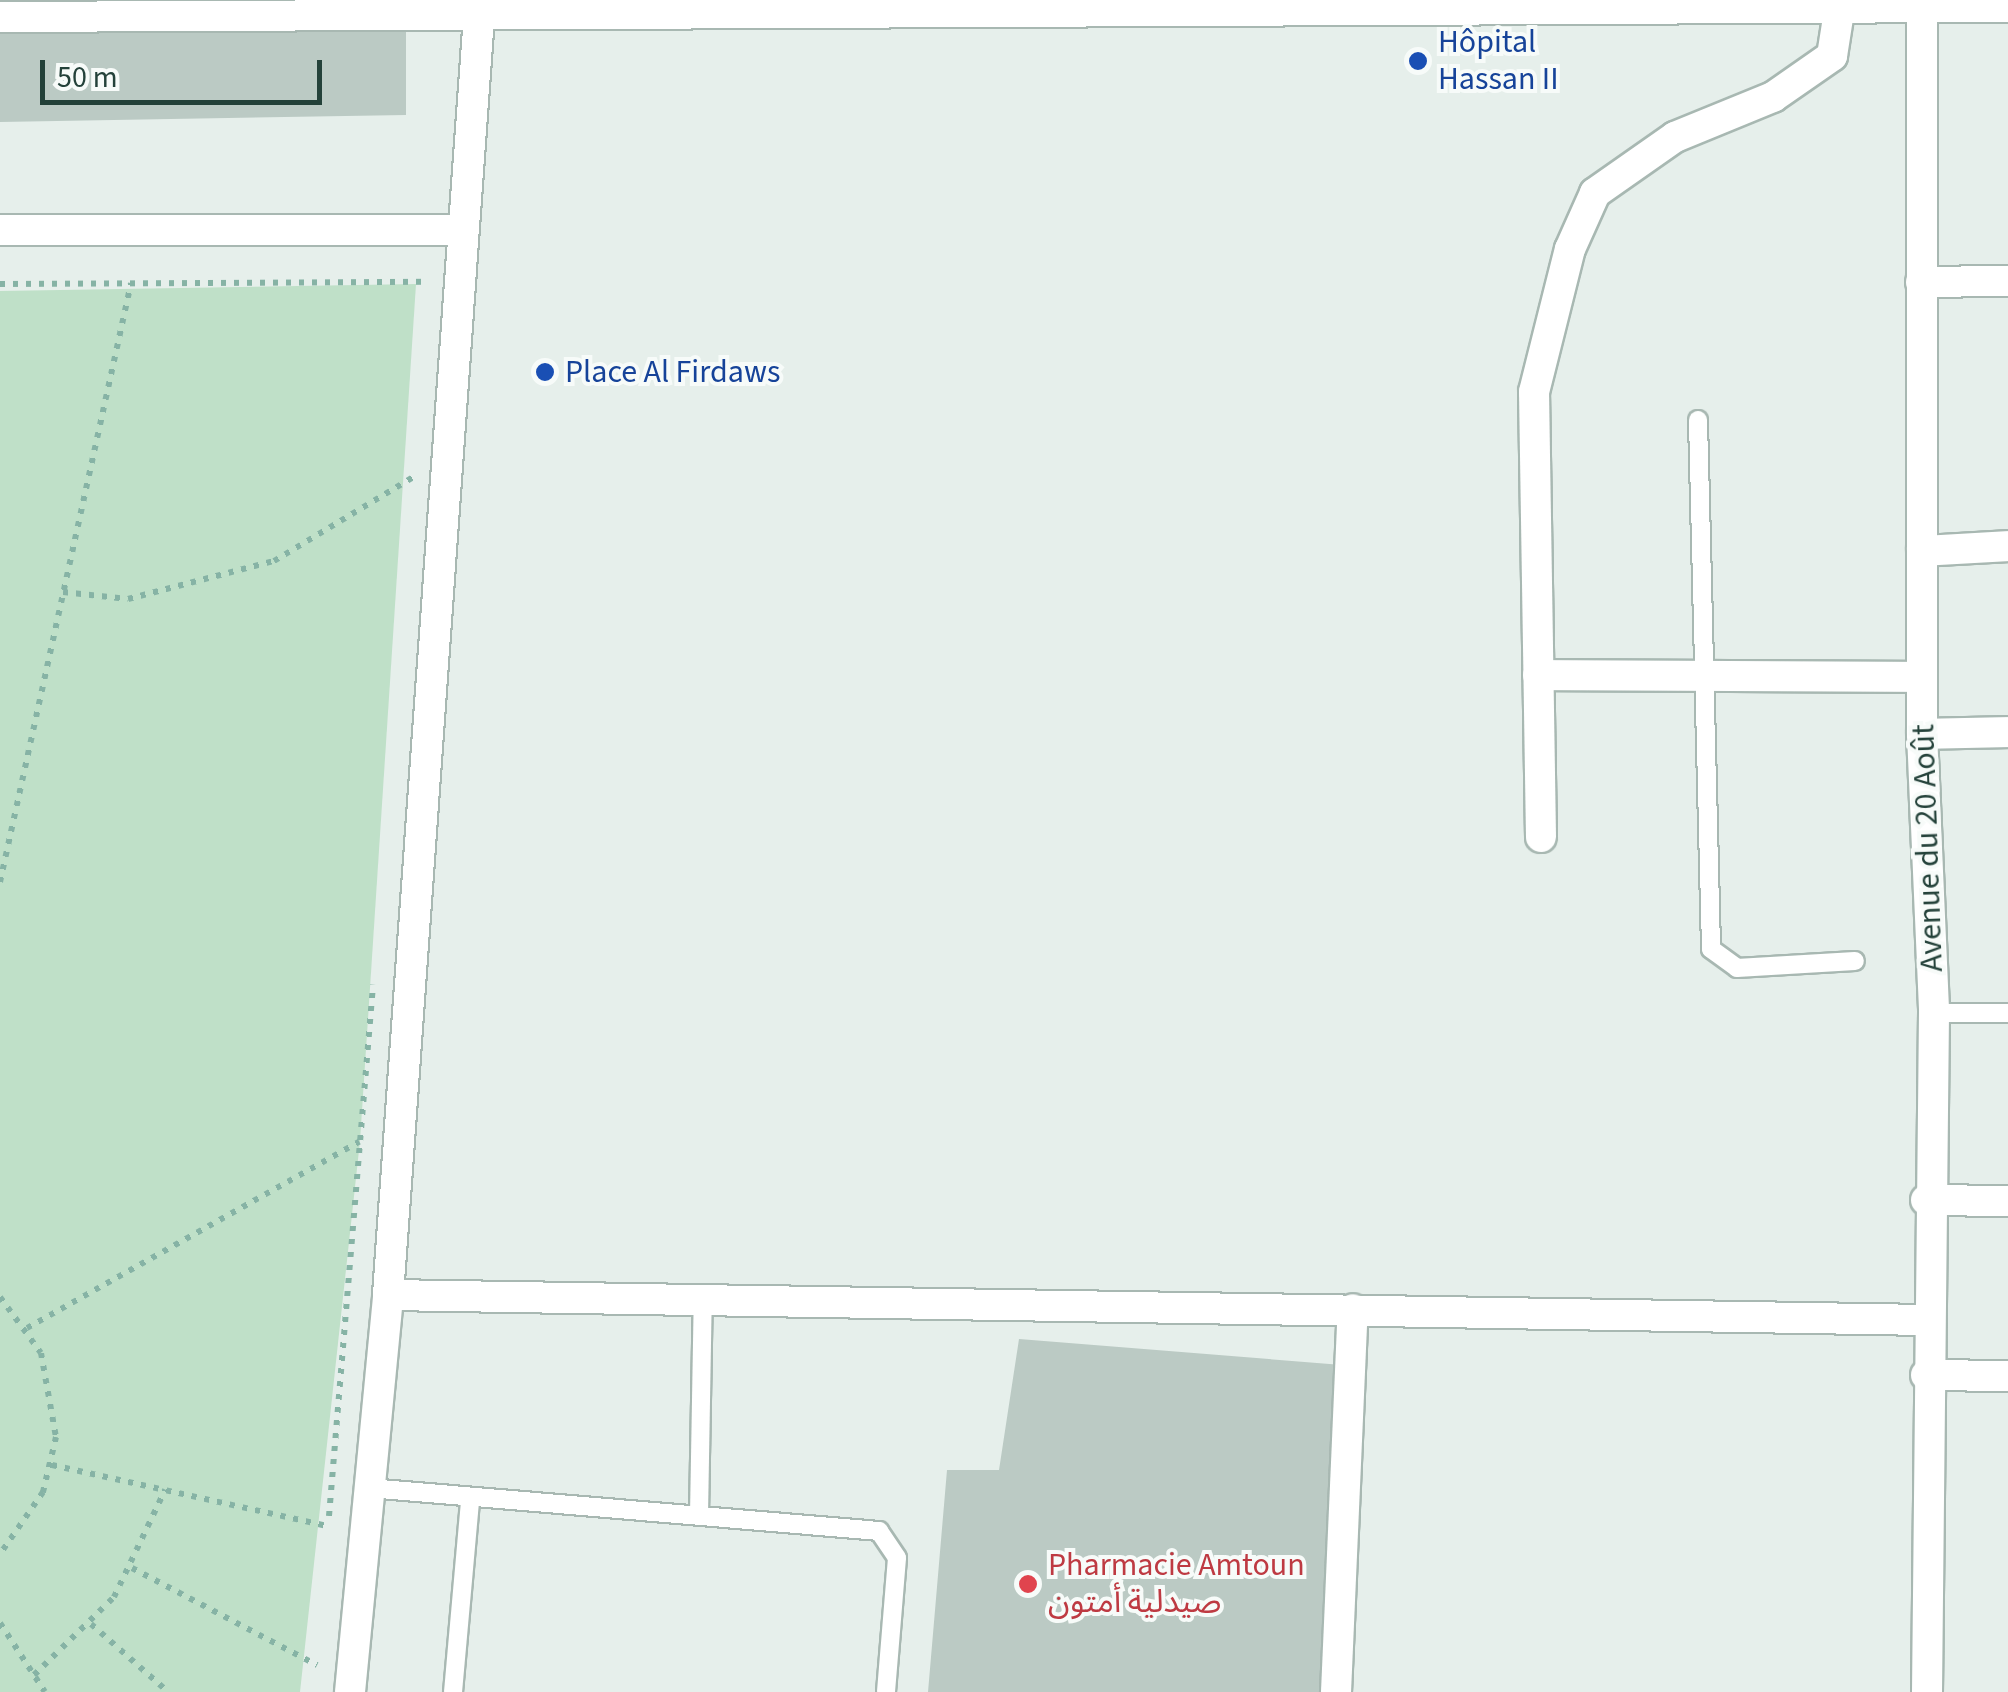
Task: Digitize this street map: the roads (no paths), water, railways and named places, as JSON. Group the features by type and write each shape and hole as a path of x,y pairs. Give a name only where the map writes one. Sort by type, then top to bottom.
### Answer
{"street":[{"path":"0,16 359,6 479,16 682,7 1922,2 2008,7"},
{"name":"Avenue du 20 Août","path":"1922,2 1922,734 1934,1013 1926,1200 1927,1692"},
{"path":"1540,837 1534,392 1576,235 1595,193 1659,148 1773,97 1832,56 1840,5"},
{"path":"350,1692 388,1295 429,474 461,230 479,16"},
{"path":"0,230 461,230"},
{"path":"1921,282 2008,281"},
{"path":"1922,551 2008,546"},
{"path":"1538,675 1922,677"},
{"path":"1922,734 2008,732"},
{"path":"1926,1200 2008,1201"},
{"path":"388,1295 703,1295 1927,1320"},
{"path":"1336,1692 1353,1308"},
{"path":"1926,1375 2008,1376"}],"lane":[{"path":"1698,420 1698,676 1711,948 1737,968 1855,961"},
{"path":"1934,1013 2008,1013"},
{"path":"699,1515 703,1295"},
{"path":"369,1488 470,1502 699,1515 879,1531 892,1541 886,1692"},
{"path":"453,1692 470,1502"}],"place":[{"name":"Hôpital Hassan II","path":"1418,61"},
{"name":"Place Al Firdaws","path":"545,372"},
{"name":"Pharmacie Amtoun صيدلية أمتون","path":"1028,1584"}]}
